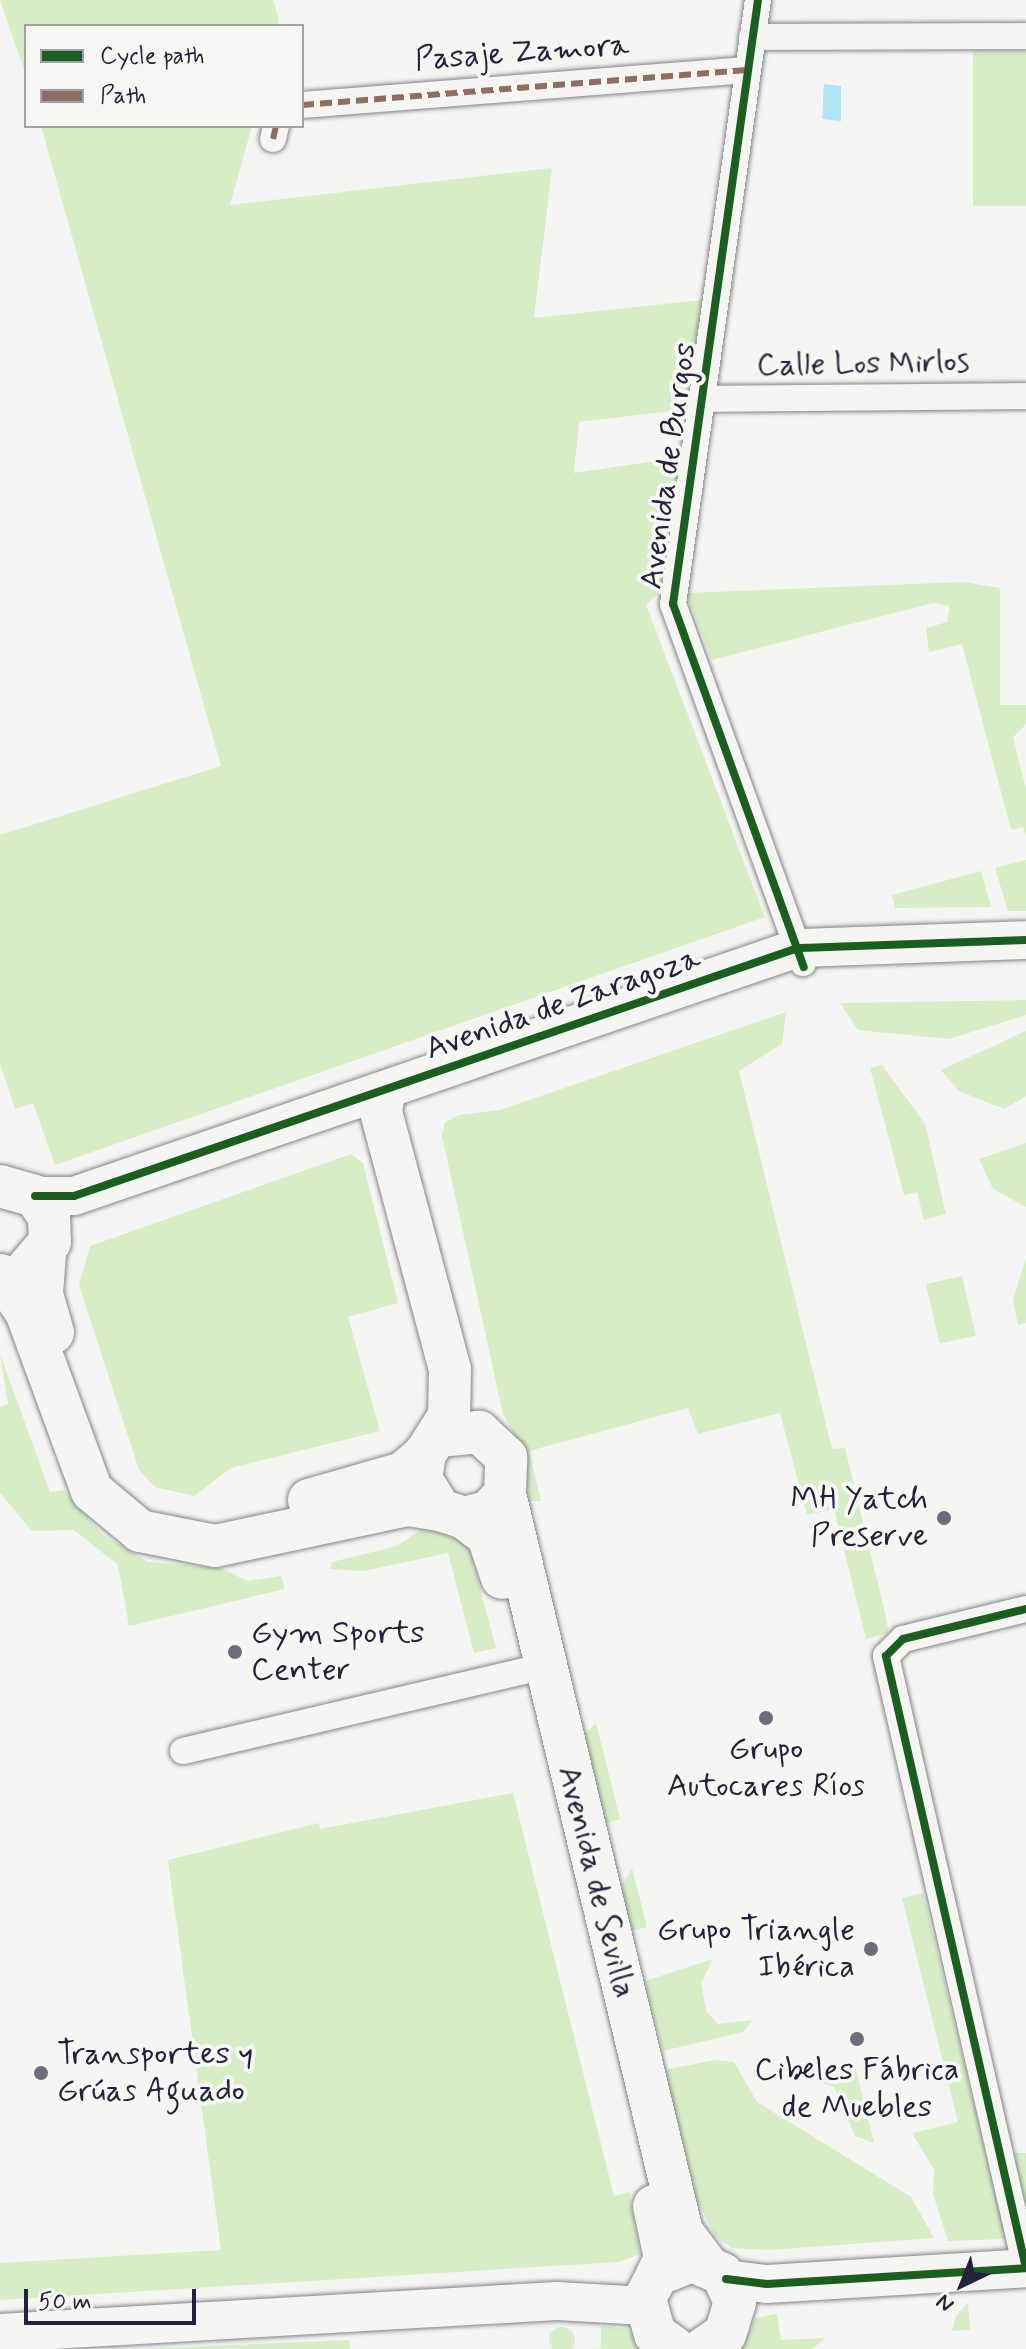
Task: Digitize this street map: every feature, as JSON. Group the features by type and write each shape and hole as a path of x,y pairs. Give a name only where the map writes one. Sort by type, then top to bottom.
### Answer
{"main road":[{"path":"47,1248 26,1271 0,1275 26,1312 92,1491 140,1531 215,1546 408,1505 452,1514 488,1512 505,1494 506,1457 490,1437 391,1100"},
{"path":"391,1100 450,1370 434,1445 421,1479 452,1514"},
{"path":"15,1183 49,1217 44,1307 97,1462 118,1492 148,1515 183,1526 221,1525 403,1473 434,1445 466,1430 490,1437"},
{"name":"Avenida de Sevilla","path":"505,1494 682,2232 733,2282"},
{"name":"Avenida de Sevilla","path":"452,1514 488,1536 497,1557 664,2245 650,2289"},
{"path":"676,2349 655,2334 650,2289 679,2262 733,2282 712,2347"}],"street":[{"name":"Avenida de Burgos","path":"758,0 673,590 676,619 801,957"},
{"path":"752,37 1026,36"},
{"name":"Pasaje Zamora","path":"304,105 747,70"},
{"name":"Calle Los Mirlos","path":"702,399 1026,396"},
{"name":"Avenida de Zaragoza","path":"47,1248 91,1208 801,957 1026,940"},
{"name":"Avenida de Zaragoza","path":"801,957 1026,962"},
{"name":"Avenida de Zaragoza","path":"15,1183 74,1196 391,1100"},
{"path":"733,2282 1026,2268 886,1656 903,1639 1026,1609"},
{"path":"183,1751 525,1671"},
{"path":"0,2333 557,2301 650,2289"}],"green space":[{"path":"0,0 273,0 279,19 278,24 24,24 24,69"},
{"path":"973,51 1026,51 1026,206 973,206"},
{"path":"42,128 251,128 230,205 552,168 534,318 701,300 688,409 579,422 574,473 684,457 664,588 646,605 765,917 55,1165 33,1103 15,1109 0,1063 0,835 221,766"},
{"path":"963,582 1000,588 1000,705 1026,705 1026,724 1013,737 1026,789 1026,837 1023,827 1011,830 962,644 929,652 926,628 947,622 950,606 933,603 712,660 686,593"},
{"path":"1026,860 1026,911 1008,911 995,868"},
{"path":"981,871 991,907 895,908 892,895"},
{"path":"1026,1000 1026,1015 949,1039 858,1030 840,1003"},
{"path":"786,1012 782,1044 739,1071 832,1449 845,1448 887,1621 888,1633 866,1639 834,1509 807,1515 780,1413 698,1434 688,1408 529,1451 541,1501 524,1501 526,1457 503,1414 442,1136 445,1122 459,1115 500,1110"},
{"path":"1026,1031 1026,1096 1004,1109 959,1091 941,1070"},
{"path":"882,1065 925,1124 946,1214 924,1220 917,1192 904,1195 870,1068"},
{"path":"1026,1143 1026,1207 993,1189 979,1159"},
{"path":"351,1154 363,1163 398,1303 348,1317 380,1431 231,1468 194,1496 155,1487 139,1470 79,1285 90,1246"},
{"path":"1026,1258 1026,1323 1018,1325 1013,1300"},
{"path":"962,1276 976,1335 940,1344 926,1284"},
{"path":"0,1354 50,1492 64,1490 102,1534 148,1562 221,1568 247,1581 281,1576 285,1589 129,1626 118,1565 74,1530 32,1531 0,1493 0,1407 8,1404"},
{"path":"424,1528 468,1543 496,1648 474,1653 448,1553 364,1571 330,1569 332,1562 397,1546"},
{"path":"596,1723 620,1819 603,1824 582,1736"},
{"path":"513,1793 614,2196 629,2192 640,2254 619,2262 0,2300 0,2263 221,2250 168,1860 319,1823 320,1829"},
{"path":"632,1868 647,1927 630,1931 619,1891"},
{"path":"923,1893 1006,2239 948,2241 933,2194 934,2170 912,2133 958,2122 902,1898"},
{"path":"713,1959 701,1983 706,2011 718,2024 753,2020 743,2032 663,2051 645,1981"},
{"path":"715,2060 734,2062 757,2102 911,2197 934,2238 768,2250 732,2248 715,2236 698,2202 664,2070"},
{"path":"854,2062 874,2143 855,2136 834,2087 801,2075"},
{"path":"1008,2153 1026,2153 1026,2232"},
{"path":"968,2303 970,2330 952,2331 956,2316"},
{"path":"777,2314 781,2340 826,2338 812,2349 741,2349 756,2318"},
{"path":"601,2326 627,2329 648,2349 591,2349 601,2348"},
{"path":"557,2328 567,2328 574,2335 574,2345 570,2350 554,2350 550,2345 550,2335"},
{"path":"349,2340 350,2349 142,2349"}],"water":[{"path":"824,84 841,86 841,121 822,119"}],"marked path":[{"path":"304,105 747,70"},
{"path":"273,139 276,128"}],"cycle path":[{"path":"758,0 673,604 804,967"},
{"path":"35,1196 74,1196 798,948 1026,940"},
{"path":"726,2279 767,2284 1026,2268 886,1656 903,1639 1026,1609"}],"place":[{"name":"MH Yatch Preserve","path":"944,1518"},
{"name":"Gym Sports Center","path":"235,1652"},
{"name":"Grupo Autocares Ríos","path":"766,1718"},
{"name":"Grupo Triangle Ibérica","path":"871,1949"},
{"name":"Cibeles Fábrica de Muebles","path":"857,2039"},
{"name":"Transportes y Grúas Aguado","path":"41,2073"}]}
